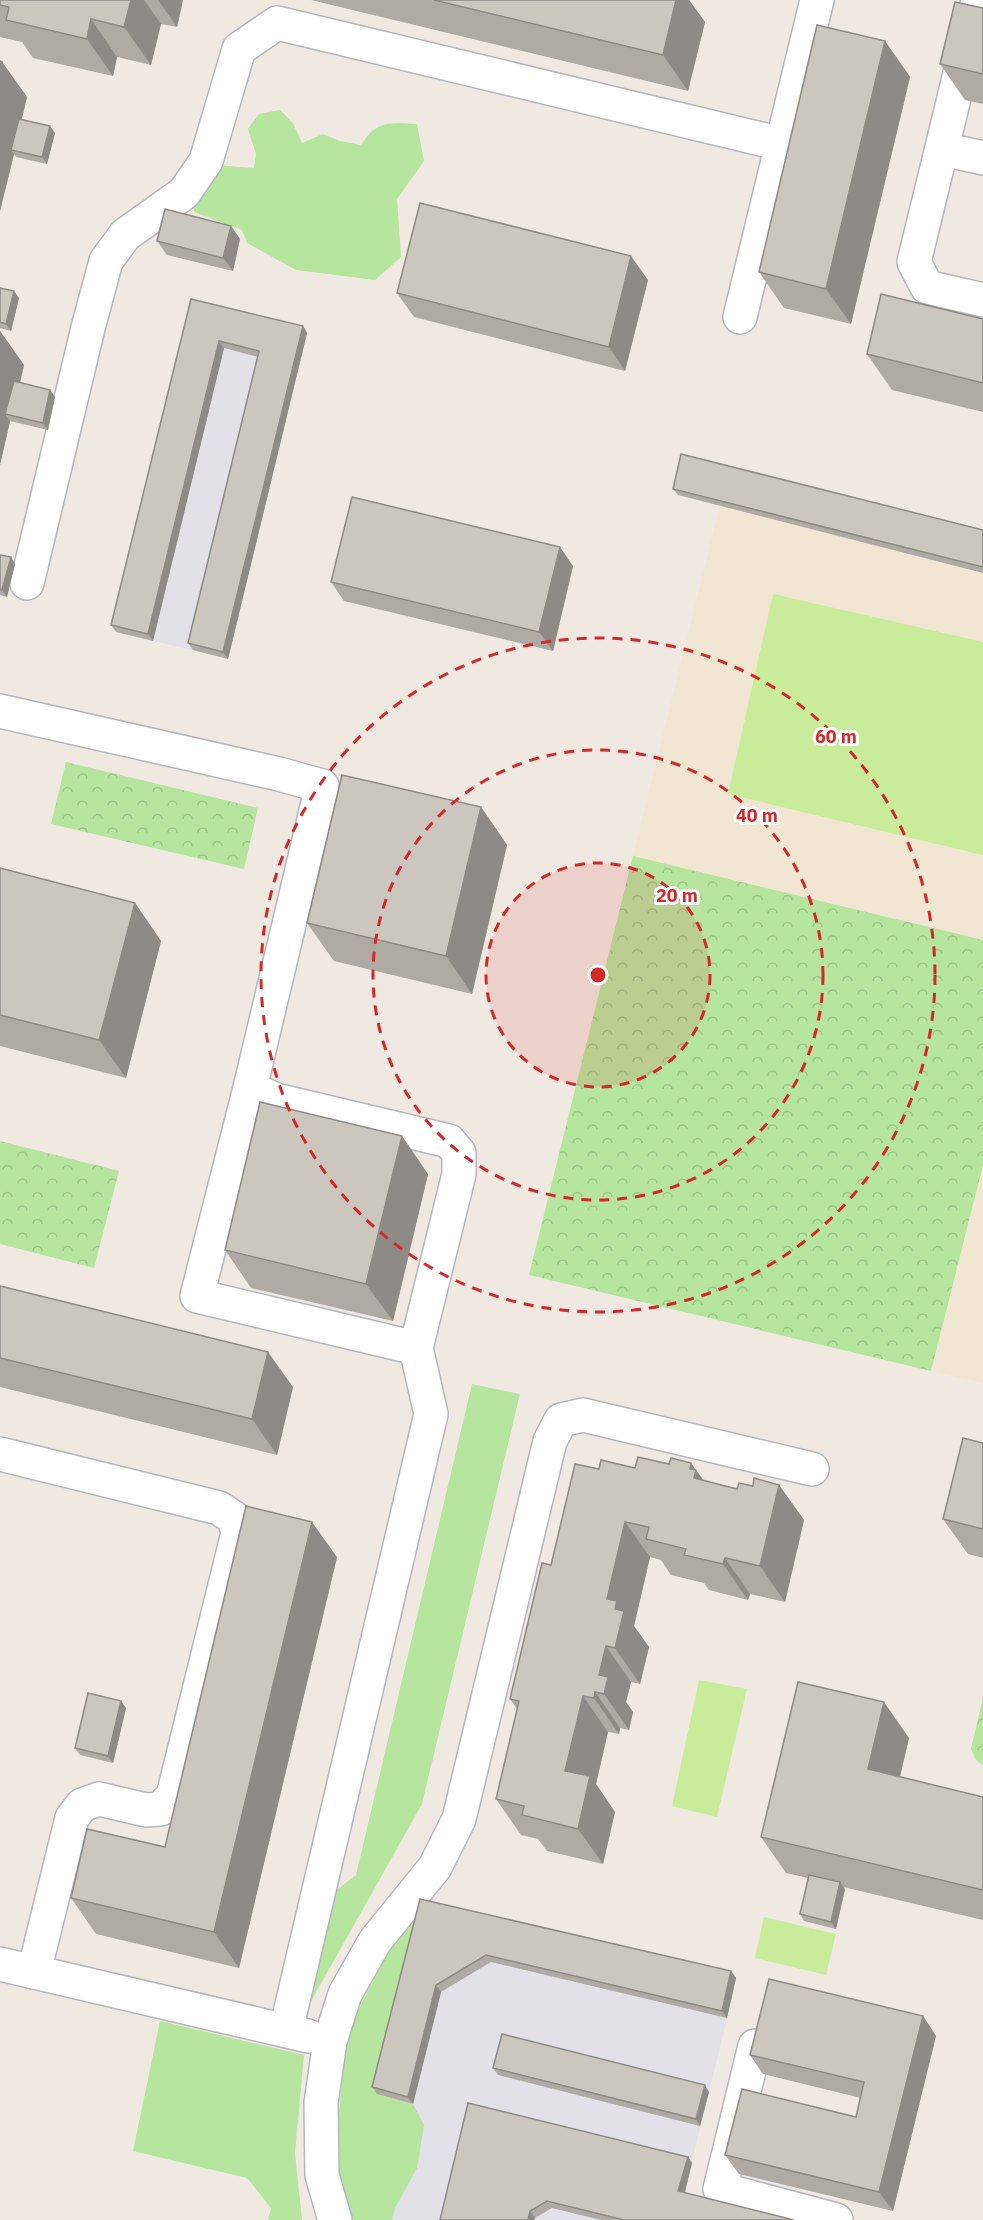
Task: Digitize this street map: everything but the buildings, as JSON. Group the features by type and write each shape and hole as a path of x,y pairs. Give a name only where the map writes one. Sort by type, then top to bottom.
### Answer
{"lane":[{"path":"978,0 914,262 927,287 983,300"},
{"path":"740,317 782,144 811,1"},
{"path":"27,583 106,261 125,235 183,193 206,161 239,50 278,23 782,144"},
{"path":"942,149 983,158"},
{"path":"0,711 279,774 322,786 250,1088 197,1296 416,1348"},
{"path":"250,1088 276,1100 449,1141 459,1154 459,1174 416,1348 430,1414 286,2030"},
{"path":"335,2220 322,2175 321,2103 330,2041 345,1994 375,1941 435,1867 459,1819 550,1441 561,1420 583,1414 812,1469"},
{"path":"0,1454 219,1508 234,1518 238,1533 173,1796 160,1809 146,1810 99,1800 82,1804 72,1818 34,1972"},
{"path":"0,1964 330,2041"},
{"path":"755,2046 720,2189 836,2220"}],"shaded area":[{"path":"195,306 307,333 228,659 116,632"},
{"path":"720,506 983,573 983,1383 529,1275"},
{"path":"425,1906 727,2018 683,2198 771,2220 392,2220 413,2104"}],"green space":[{"path":"280,110 293,123 302,143 323,134 340,141 361,145 378,127 399,123 417,124 424,161 397,199 401,257 375,280 296,270 247,243 242,230 194,212 193,190 213,165 254,168 256,154 248,129 259,114"},
{"path":"773,594 983,642 983,855 728,794"},
{"path":"66,762 258,808 244,869 51,824"},
{"path":"633,856 983,940 983,1165 931,1371 529,1275"},
{"path":"0,1141 119,1171 94,1268 0,1244"},
{"path":"472,1384 520,1394 422,1804 305,2012 329,1896 356,1875"},
{"path":"699,1680 747,1689 717,1817 672,1806"},
{"path":"983,1698 983,1765 976,1760 971,1749"},
{"path":"425,1906 377,2094 413,2104 424,2125 417,2168 395,2208 392,2220 348,2220 339,2184 337,2140 346,2033 388,1952"},
{"path":"764,1917 836,1934 826,1975 755,1958"},
{"path":"160,2021 304,2055 295,2153 302,2220 268,2220 271,2208 247,2178 133,2151"}]}
